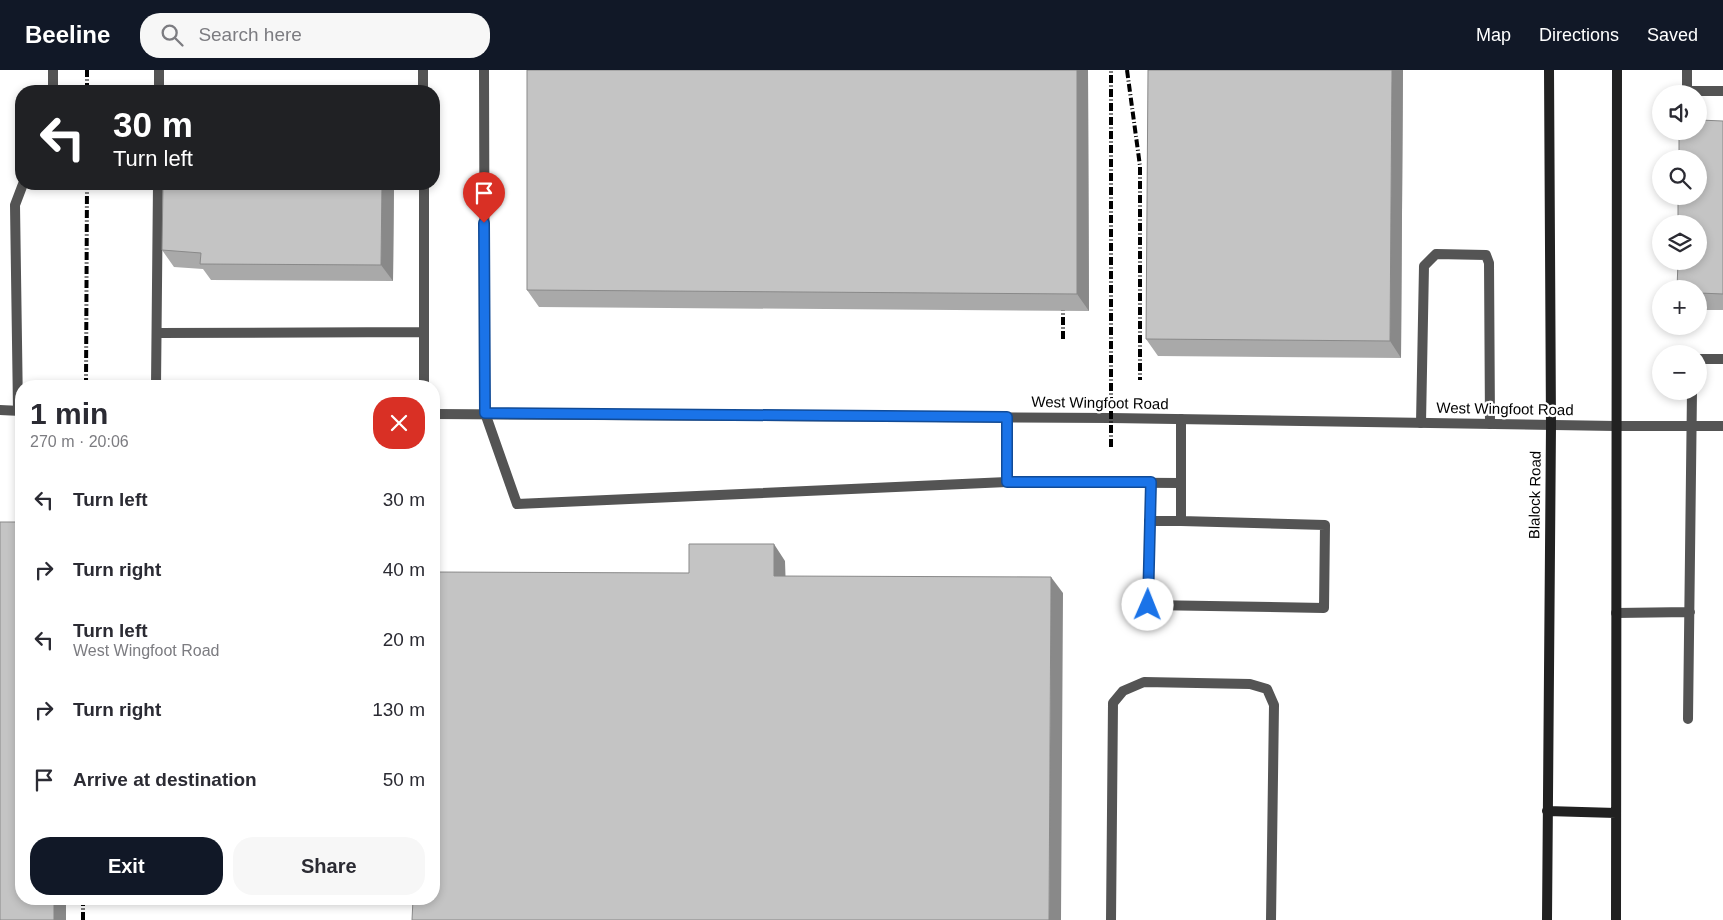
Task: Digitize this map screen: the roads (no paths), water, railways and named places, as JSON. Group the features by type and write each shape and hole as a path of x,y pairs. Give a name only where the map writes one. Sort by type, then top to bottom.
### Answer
{"main road":[{"name":"Blalock Road","path":"1548,920 1547,812 1551,425 1549,70"},
{"path":"1616,920 1617,70"},
{"path":"1547,812 1616,813"}],"street":[{"path":"52,85 53,70"},
{"path":"159,70 159,85"},
{"path":"423,70 423,85"},
{"path":"484,70 485,413 517,504 1007,482 1181,483"},
{"path":"1687,70 1687,91 1723,91"},
{"path":"19,380 16,205 21,190"},
{"path":"156,380 158,190"},
{"path":"424,190 424,380"},
{"path":"1421,423 1424,266 1436,254 1486,255 1489,263 1490,424"},
{"path":"157,333 424,332"},
{"path":"1707,359 1723,359"},
{"path":"1688,719 1692,400"},
{"path":"0,410 15,410"},
{"name":"West Wingfoot Road","path":"440,414 1007,417 1723,426"},
{"path":"1007,417 1007,482"},
{"path":"1181,420 1181,521"},
{"path":"1149,521 1325,525 1324,608 1148,605 1149,521 1151,482"},
{"path":"1616,613 1690,612"},
{"path":"1111,920 1113,704 1123,691 1144,682 1250,684 1268,689 1274,704 1271,920"}],"railway":[{"path":"87,70 87,85"},
{"path":"1111,70 1111,447"},
{"path":"1127,70 1140,166 1140,380"},
{"path":"86,380 87,190"},
{"path":"1063,297 1063,339"},
{"path":"83,905 83,920"}]}
